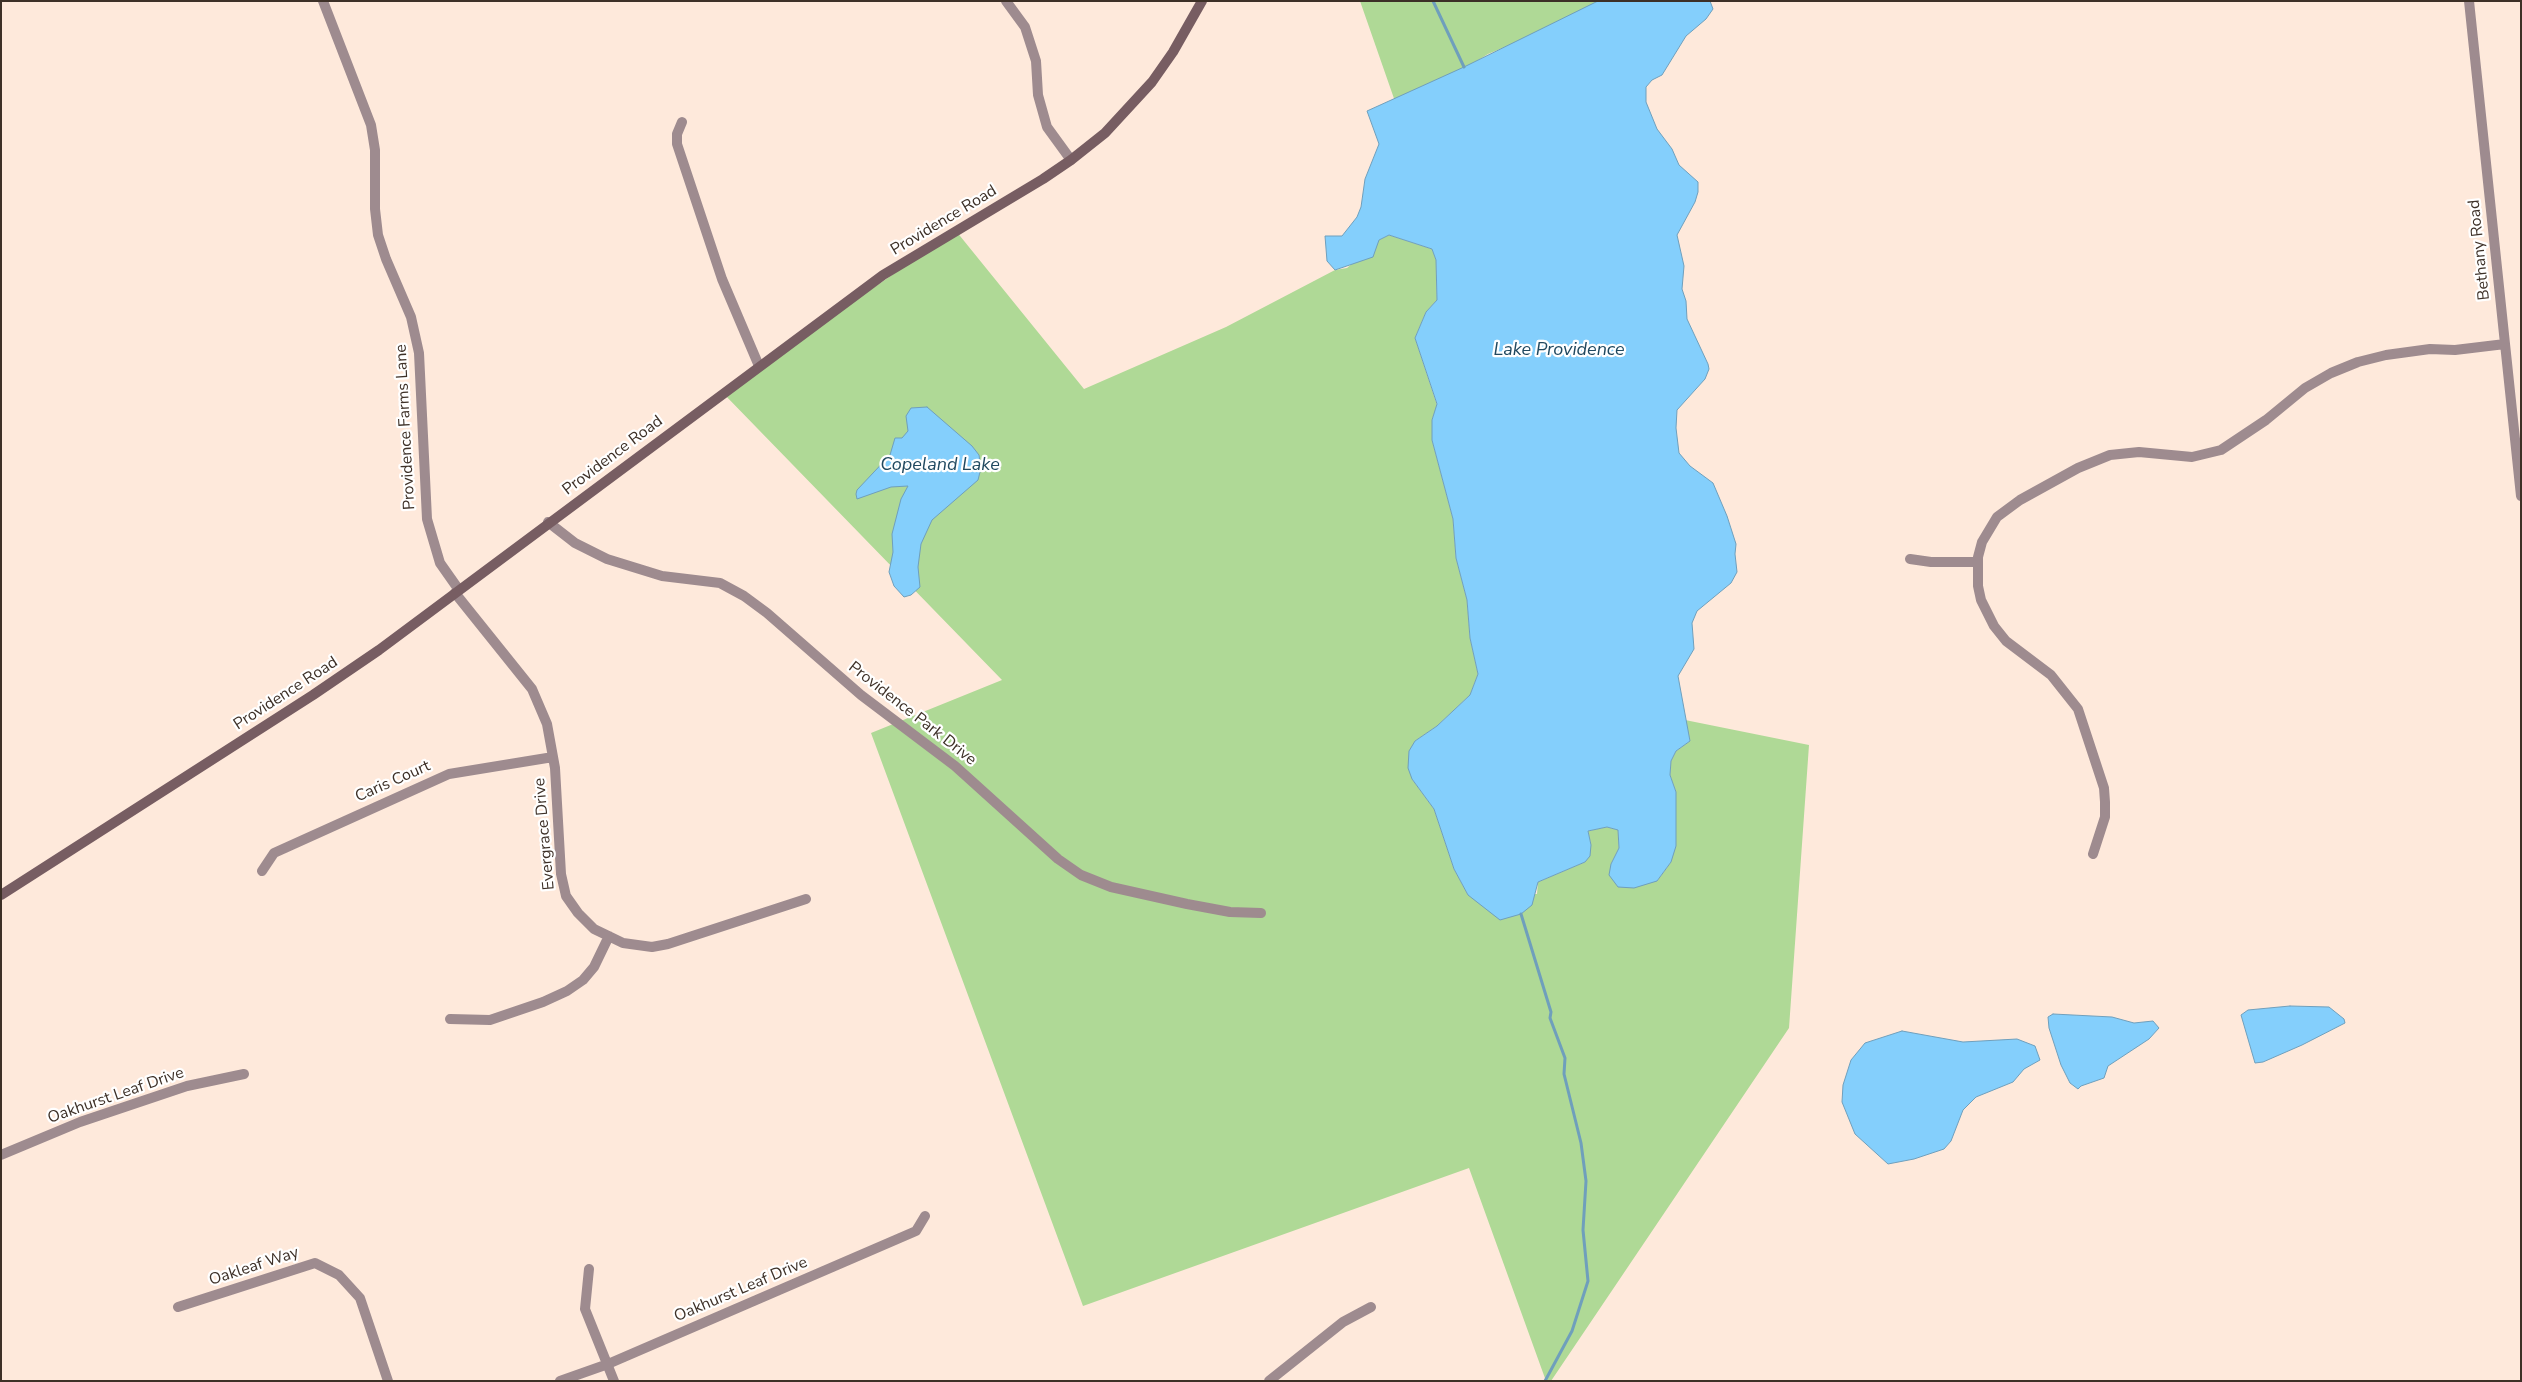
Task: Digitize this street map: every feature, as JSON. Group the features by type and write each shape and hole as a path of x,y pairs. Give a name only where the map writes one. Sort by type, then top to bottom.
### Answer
{"street":[{"name":"Providence Farms Lane","path":"323,1 371,125 375,150 375,209 378,236 411,317 420,353 427,519 440,563 457,591"},
{"path":"1006,1 1025,27 1036,62 1038,95 1047,127 1071,160"},
{"name":"Providence Road","path":"1,895 313,694 457,591 883,275 1043,180 1071,160 1105,133 1152,82 1174,52 1202,1"},
{"name":"Bethany Road","path":"2469,1 2521,496"},
{"path":"682,122 677,134 677,144 722,279 759,366"},
{"path":"2093,854 2104,817 2105,802 2104,788 2085,727 2078,709 2061,685 2040,666 2006,641 1994,626 1981,600 1978,586 1978,562 1982,542 1989,529 2008,507 2096,460 2140,452 2192,457 2207,455 2234,443 2305,388 2344,368 2386,355 2430,349 2455,350 2505,344"},
{"name":"Providence Park Drive","path":"548,522 575,543 607,558 662,576 720,583 744,596 767,613 861,695 955,766 1058,859 1081,875 1111,887 1188,904 1230,912 1261,913"},
{"path":"1910,559 1931,562 1978,562"},
{"name":"Evergrace Drive","path":"457,591 532,689 547,724 553,757 561,874 566,896 578,913 594,929 623,943 652,947 668,944 806,899"},
{"name":"Caris Court","path":"262,871 274,853 449,774 553,757"},
{"path":"450,1019 490,1020 528,1008 567,990 583,980 594,967 610,936"},
{"name":"Oakhurst Leaf Drive","path":"1,1155 80,1122 187,1086 244,1074"},
{"name":"Oakhurst Leaf Drive","path":"560,1381 608,1364 916,1231 926,1216"},
{"name":"Oakleaf Way","path":"178,1307 315,1263 339,1275 360,1298 388,1381"},
{"path":"589,1270 585,1308 614,1381"},
{"path":"1269,1381 1343,1322 1372,1307"}],"green space":[{"path":"1360,1 1616,1 1488,54 1398,110"},
{"path":"956,231 1084,389 1226,327 1335,270 1347,268 1379,240 1389,235 1432,249 1436,260 1437,300 1426,312 1415,338 1437,405 1432,420 1432,440 1453,519 1456,558 1467,600 1470,638 1478,674 1470,695 1437,726 1415,741 1412,779 1434,809 1454,869 1468,895 1537,894 1538,882 1585,862 1591,845 1588,831 1607,827 1618,830 1619,848 1611,864 1657,881 1671,862 1676,792 1670,775 1671,761 1676,751 1690,741 1685,720 1809,745 1789,1028 1551,1381 1546,1381 1469,1168 1083,1306 871,733 1002,680 722,392"}],"water":[{"name":"Lake Providence","path":"1598,1 1710,1 1713,9 1706,19 1686,36 1662,75 1652,80 1646,87 1646,102 1657,129 1672,149 1679,165 1698,182 1695,202 1677,235 1684,266 1682,289 1686,301 1687,319 1709,369 1705,379 1677,410 1676,428 1679,453 1690,466 1713,483 1727,516 1736,544 1737,572 1731,583 1697,611 1692,623 1694,649 1678,676 1690,741 1676,751 1671,761 1670,775 1676,792 1676,846 1671,862 1657,881 1634,888 1618,887 1609,875 1611,864 1619,848 1618,830 1607,827 1588,831 1591,845 1590,856 1585,862 1538,882 1532,905 1521,914 1500,920 1468,895 1454,869 1434,809 1412,779 1408,768 1409,751 1415,741 1437,726 1470,695 1478,674 1470,638 1467,600 1456,558 1453,519 1432,440 1432,420 1437,404 1415,338 1426,312 1437,300 1436,260 1432,249 1389,235 1379,240 1373,257 1335,270 1327,261 1325,236 1342,236 1357,217 1361,207 1365,179 1379,144 1367,111 1464,67"},
{"name":"Copeland Lake","path":"927,407 972,446 979,455 981,468 978,480 932,520 921,544 918,567 920,587 911,595 904,597 894,586 889,572 893,552 892,534 901,499 908,486 891,487 857,499 856,494 857,490 890,455 895,438 902,438 908,431 906,416 911,408"},
{"path":"2290,1006 2329,1007 2344,1019 2345,1023 2302,1045 2263,1062 2255,1063 2241,1015 2248,1010"},
{"path":"2053,1014 2112,1017 2134,1023 2153,1021 2159,1028 2149,1039 2108,1066 2104,1078 2081,1086 2078,1089 2070,1083 2061,1065 2049,1028 2048,1017"},
{"path":"1902,1031 1963,1042 2017,1039 2035,1046 2040,1060 2024,1069 2013,1082 1976,1097 1963,1110 1951,1141 1944,1149 1914,1159 1888,1164 1855,1134 1842,1102 1843,1085 1851,1060 1865,1043"}],"waterway":[{"path":"1433,1 1464,67"},
{"path":"1521,914 1551,1012 1550,1018 1565,1058 1564,1074 1581,1143 1586,1181 1583,1230 1588,1281 1572,1331 1545,1381"}]}
